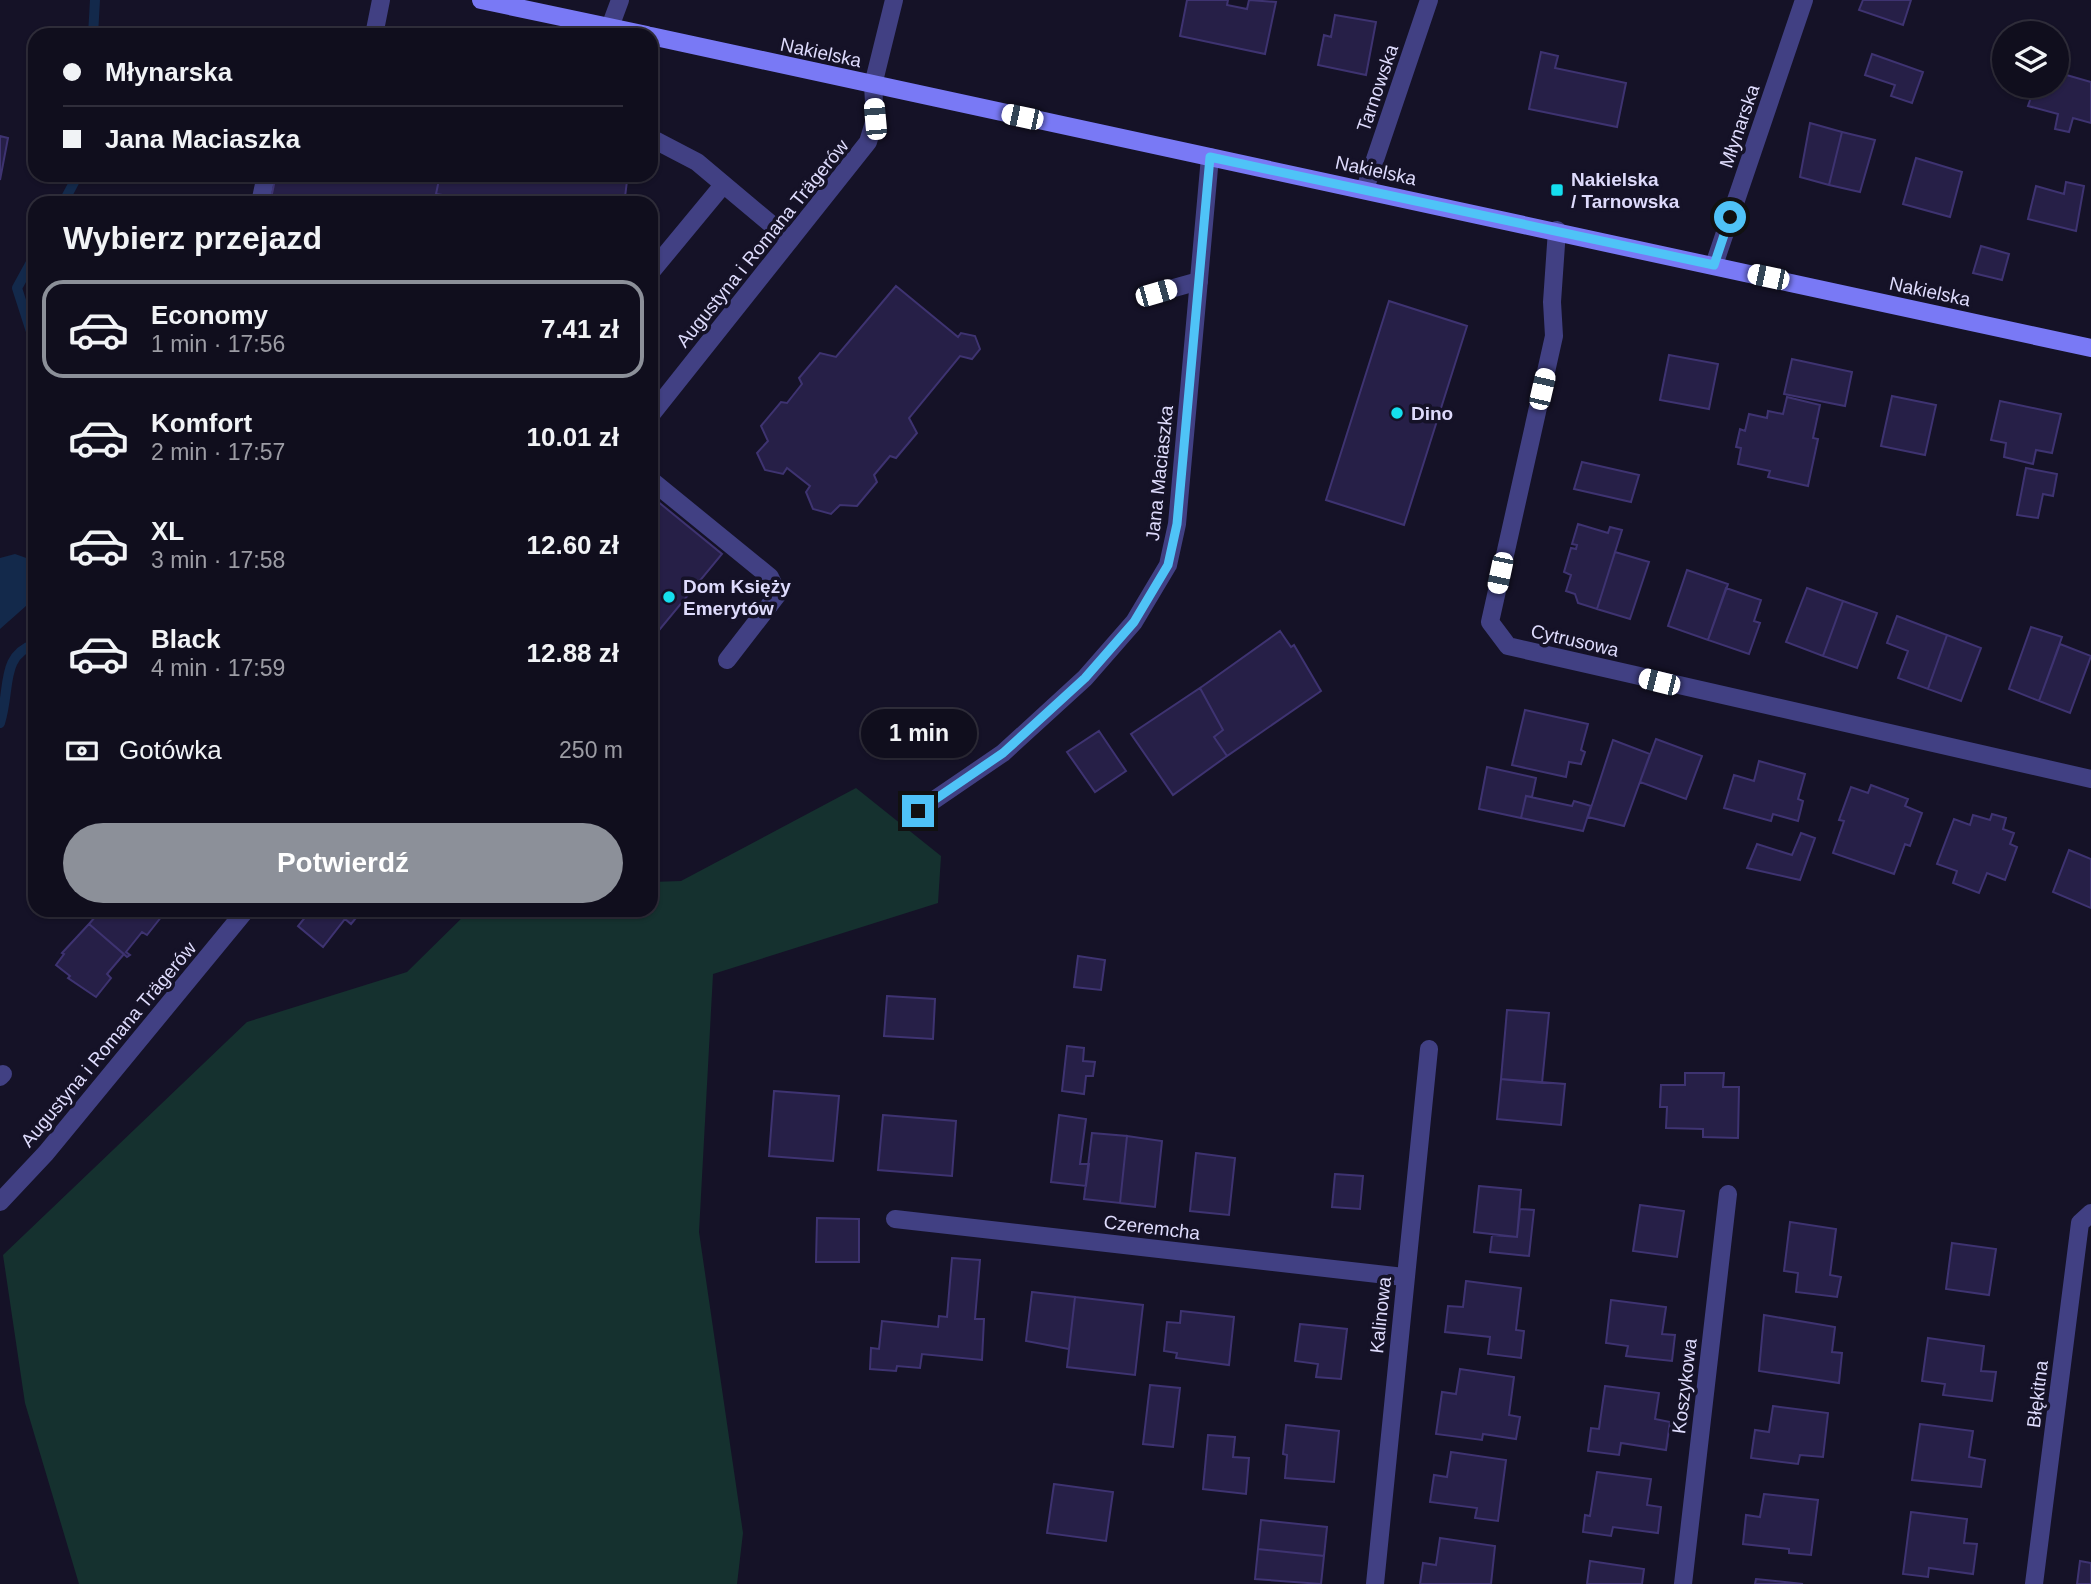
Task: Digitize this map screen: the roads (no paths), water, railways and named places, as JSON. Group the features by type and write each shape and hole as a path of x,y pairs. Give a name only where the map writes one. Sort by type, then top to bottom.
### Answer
{"main road":[{"name":"Nakielska","path":"481,0 615,28"},
{"name":"Nakielska","path":"658,37 2091,348"}],"street":[{"path":"376,28 382,0"},
{"path":"610,27 620,0"},
{"name":"Augustyna i Romana Trägerów","path":"658,406 868,142 875,119 873,85 894,0"},
{"name":"Tarnowska","path":"1365,189 1429,0"},
{"name":"Młynarska","path":"1714,265 1804,0"},
{"path":"658,142 697,162 790,240"},
{"name":"Jana Maciaszka","path":"918,811 1003,753 1085,678 1134,622 1168,565 1177,524 1210,157"},
{"path":"658,264 723,185"},
{"name":"Cytrusowa","path":"1557,230 1552,302 1554,335 1490,622 1508,646 2091,779"},
{"path":"1156,293 1199,281"},
{"path":"658,486 770,577 778,594 727,660"},
{"name":"Augustyna i Romana Trägerów","path":"0,1202 46,1153 240,917"},
{"name":"Kalinowa","path":"1375,1584 1429,1049"},
{"name":"Koszykowa","path":"1683,1584 1728,1194"},
{"name":"Błękitna","path":"2034,1584 2080,1223 2091,1213"},
{"name":"Czeremcha","path":"895,1219 1404,1277"}],"water":[{"path":"15,554 28,559 28,604 0,629 0,558"}],"waterway":[{"path":"93,28 95,0"},
{"path":"67,196 74,182"},
{"path":"28,268 17,288 28,322"},
{"path":"0,723 11,665 16,656 28,647"}],"place":[{"name":"Nakielska / Tarnowska","path":"1557,190"},
{"name":"Dino","path":"1397,413"},
{"name":"Dom Księży Emerytów","path":"669,597"}]}
